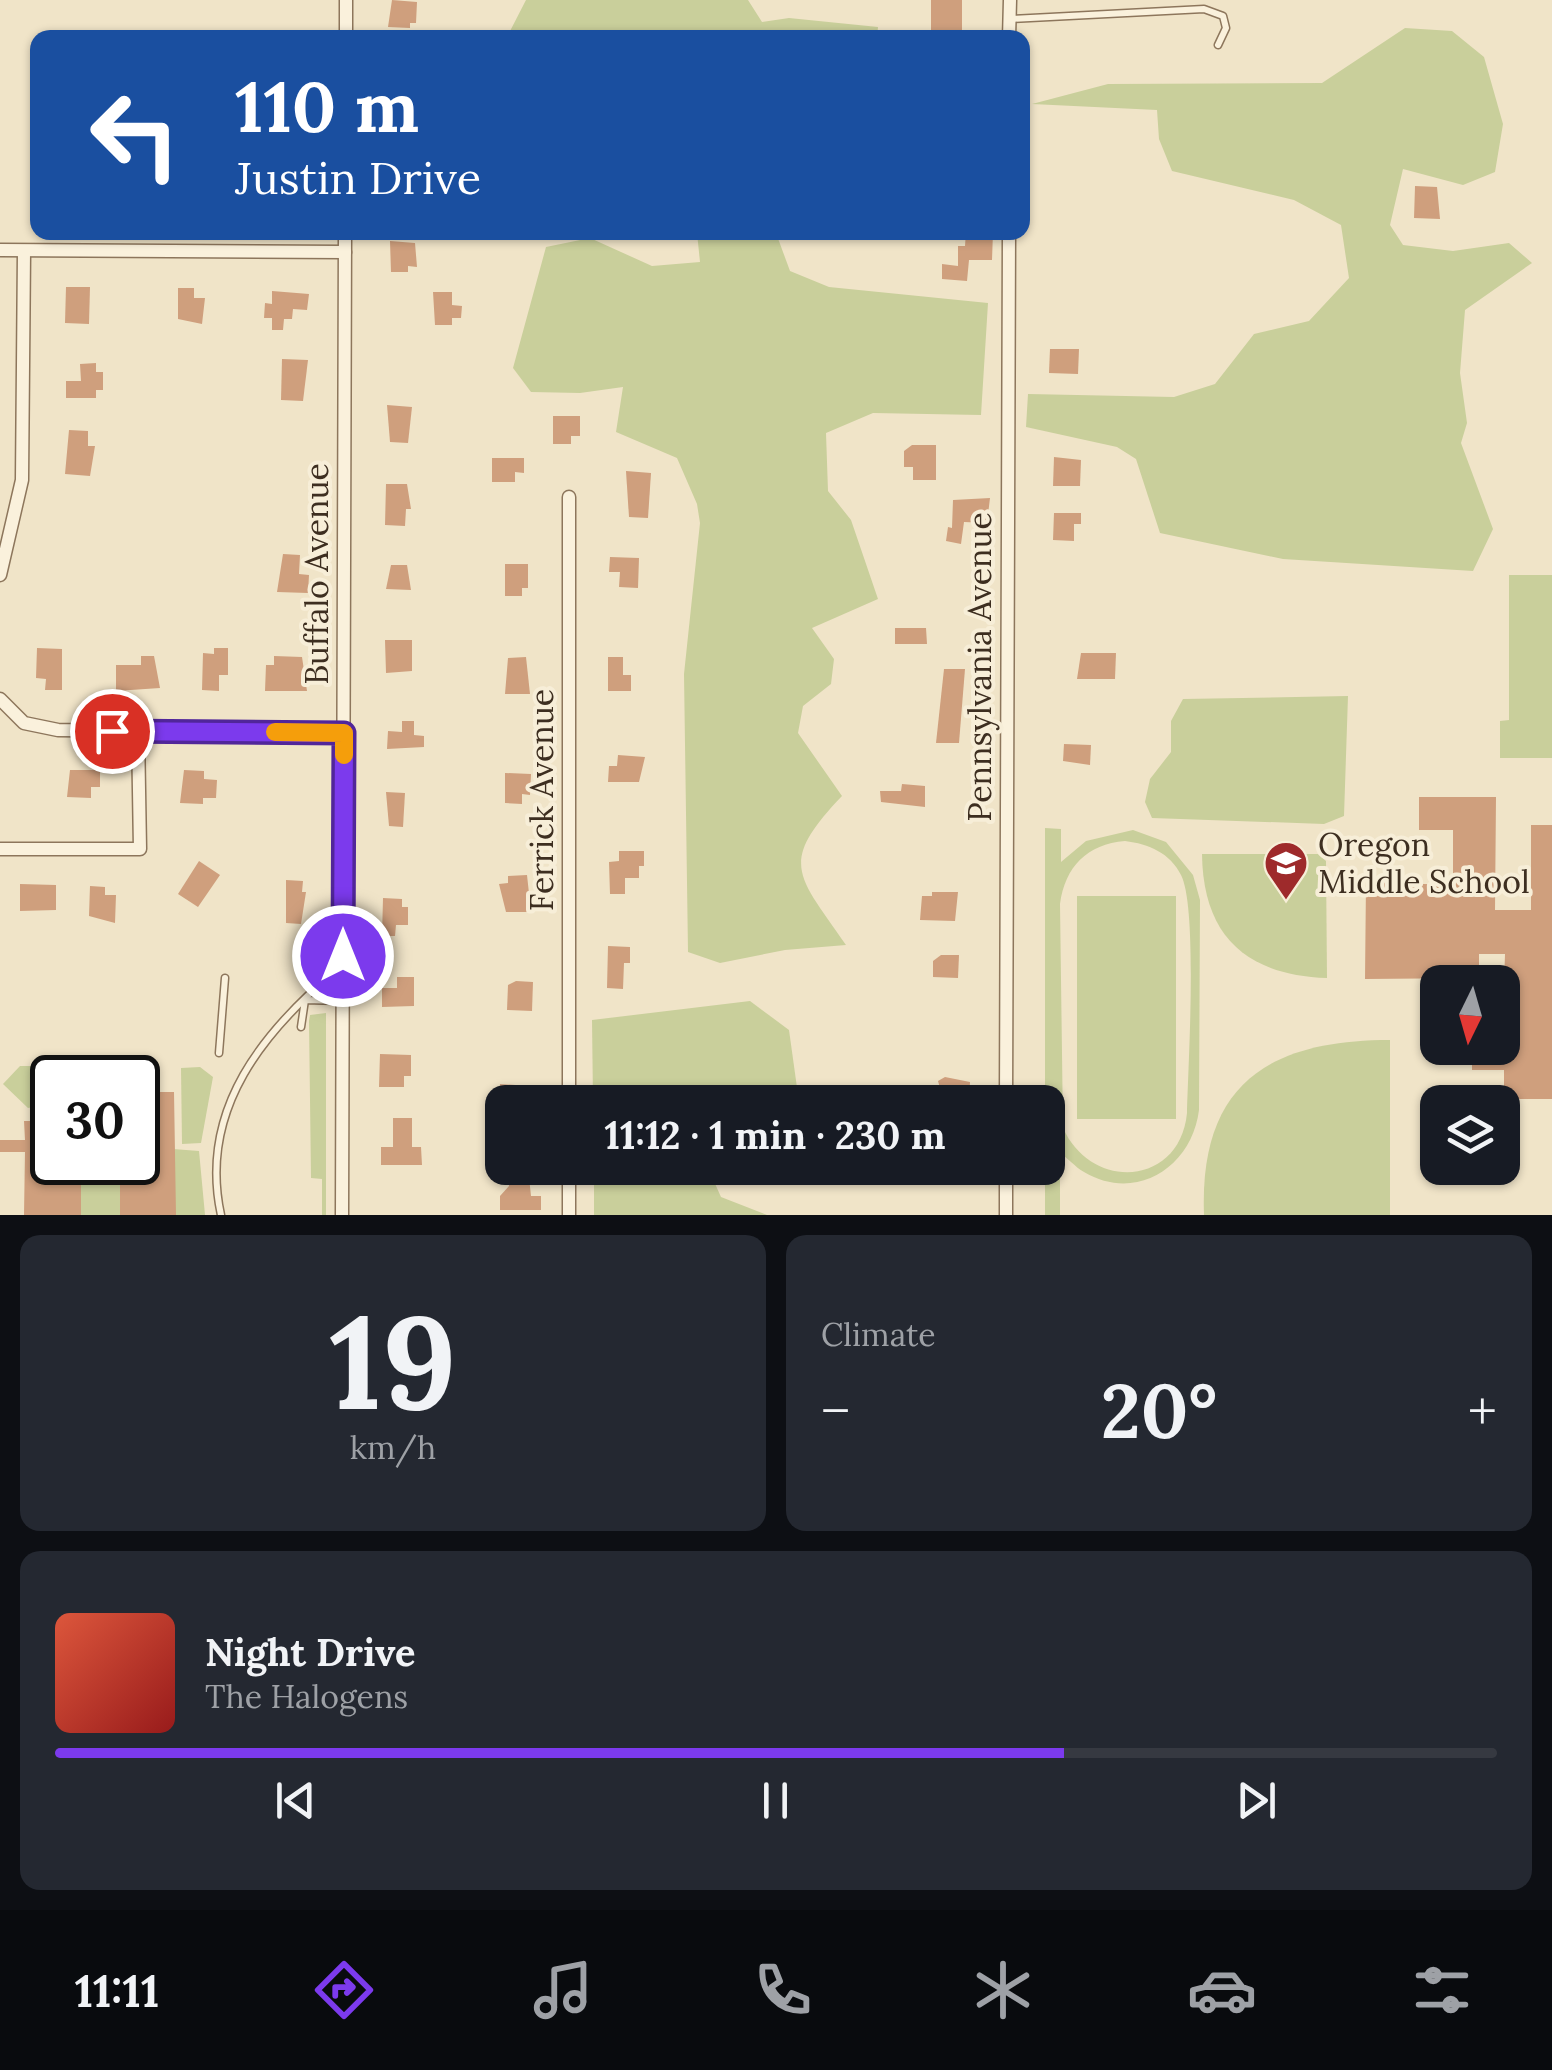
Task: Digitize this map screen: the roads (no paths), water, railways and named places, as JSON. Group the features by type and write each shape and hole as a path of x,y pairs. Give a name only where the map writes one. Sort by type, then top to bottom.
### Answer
{"street":[{"path":"346,0 346,30"},
{"path":"1010,0 1010,30"},
{"name":"Buffalo Avenue","path":"342,1215 345,240"},
{"name":"Pennsylvania Avenue","path":"1006,1085 1009,240"},
{"path":"0,250 344,252"},
{"path":"0,575 22,480 24,251"},
{"name":"Ferrick Avenue","path":"569,1085 570,498"},
{"path":"0,698 24,723 58,730 344,733"},
{"path":"0,849 140,850 138,732"},
{"path":"569,1185 569,1215"},
{"path":"1006,1185 1006,1215"}],"lane":[{"path":"1010,18 1204,8 1224,16 1226,28 1218,45"},
{"path":"221,1215 215,1170 219,1131 230,1096 248,1064 343,964"},
{"path":"219,1052 225,978"},
{"path":"305,1000 343,1001"},
{"path":"301,1027 305,1000"}],"place":[{"name":"Oregon Middle School","path":"1286,901"}]}
